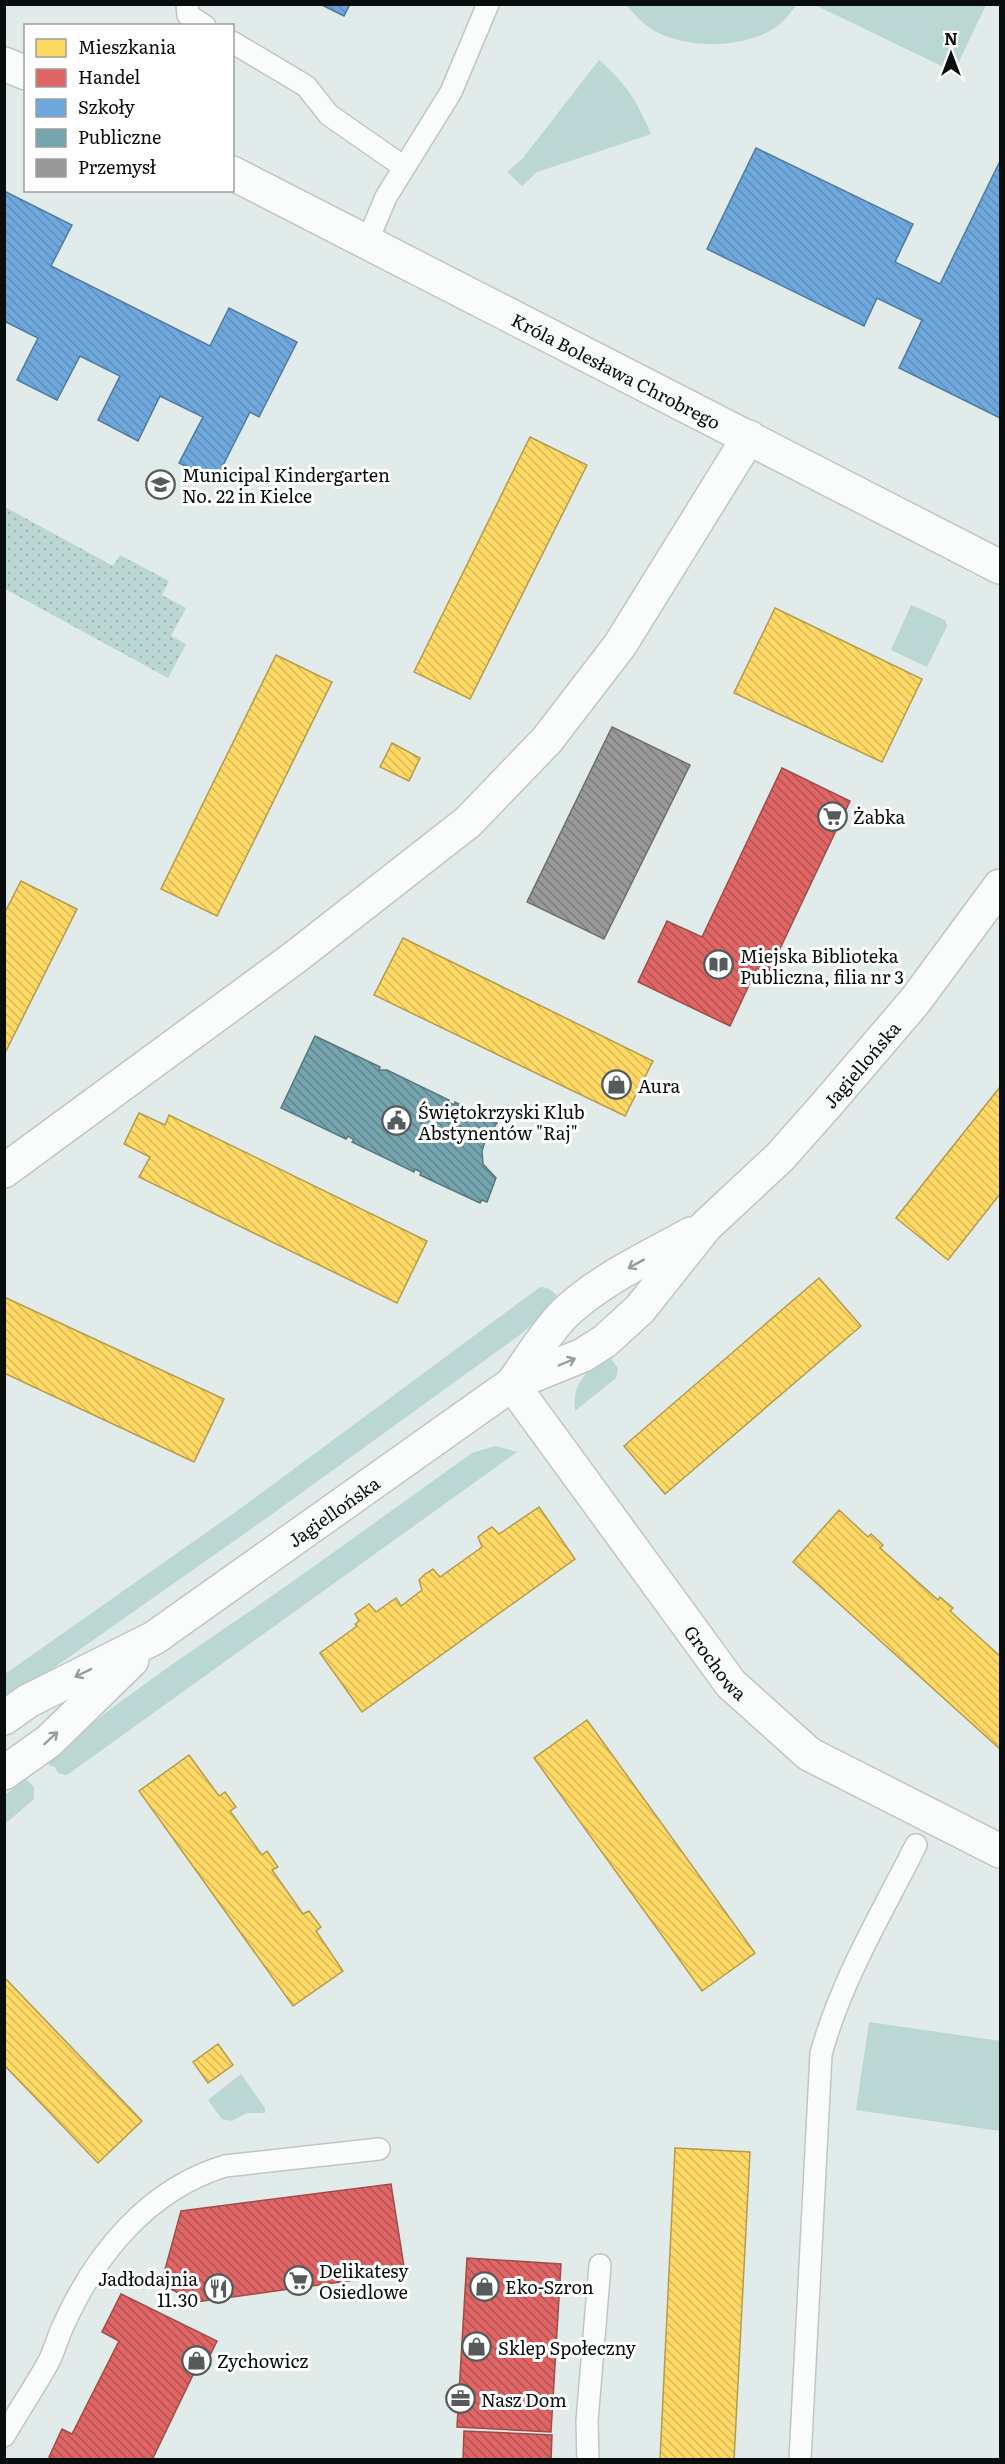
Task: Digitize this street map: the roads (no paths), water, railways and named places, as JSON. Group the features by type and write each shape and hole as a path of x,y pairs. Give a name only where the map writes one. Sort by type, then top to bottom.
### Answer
{"street":[{"path":"4,64 24,72"},
{"name":"Króla Bolesława Chrobrego","path":"234,174 1000,567"},
{"path":"4,1171 294,958 468,822 547,740 620,645 749,438"},
{"name":"Jagiellońska","path":"4,1718 28,1701 154,1638 512,1384 583,1355 605,1341 640,1309 706,1226 780,1157 827,1104 915,1001 1000,886"},
{"name":"Jagiellońska","path":"512,1384 559,1321 579,1301 609,1280 706,1226"},
{"name":"Grochowa","path":"512,1384 553,1444 648,1566 731,1684 809,1754 1000,1851"},
{"name":"Jagiellońska","path":"4,1773 49,1740 154,1638"}],"lane":[{"path":"187,4 188,15 202,24"},
{"path":"367,242 386,197 451,92 488,4"},
{"path":"234,43 306,86 328,115 404,167"},
{"path":"800,2460 821,2054 830,2019 916,1845"},
{"path":"4,2436 50,2359 64,2323 91,2274 124,2231 164,2194 205,2172 225,2166 379,2150"},
{"path":"588,2460 587,2421 600,2265"}],"place":[{"name":"Municipal Kindergarten No. 22 in Kielce","path":"161,484"},
{"name":"Żabka","path":"832,816"},
{"name":"Miejska Biblioteka Publiczna, filia nr 3","path":"719,965"},
{"name":"Aura","path":"617,1085"},
{"name":"Świętokrzyski Klub Abstynentów \"Raj\"","path":"397,1121"},
{"name":"Delikatesy Osiedlowe","path":"298,2280"},
{"name":"Eko-Szron","path":"484,2286"},
{"name":"Jadłodajnia 11.30","path":"219,2288"},
{"name":"Sklep Społeczny","path":"477,2347"},
{"name":"Zychowicz","path":"196,2360"},
{"name":"Nasz Dom","path":"460,2399"}]}
